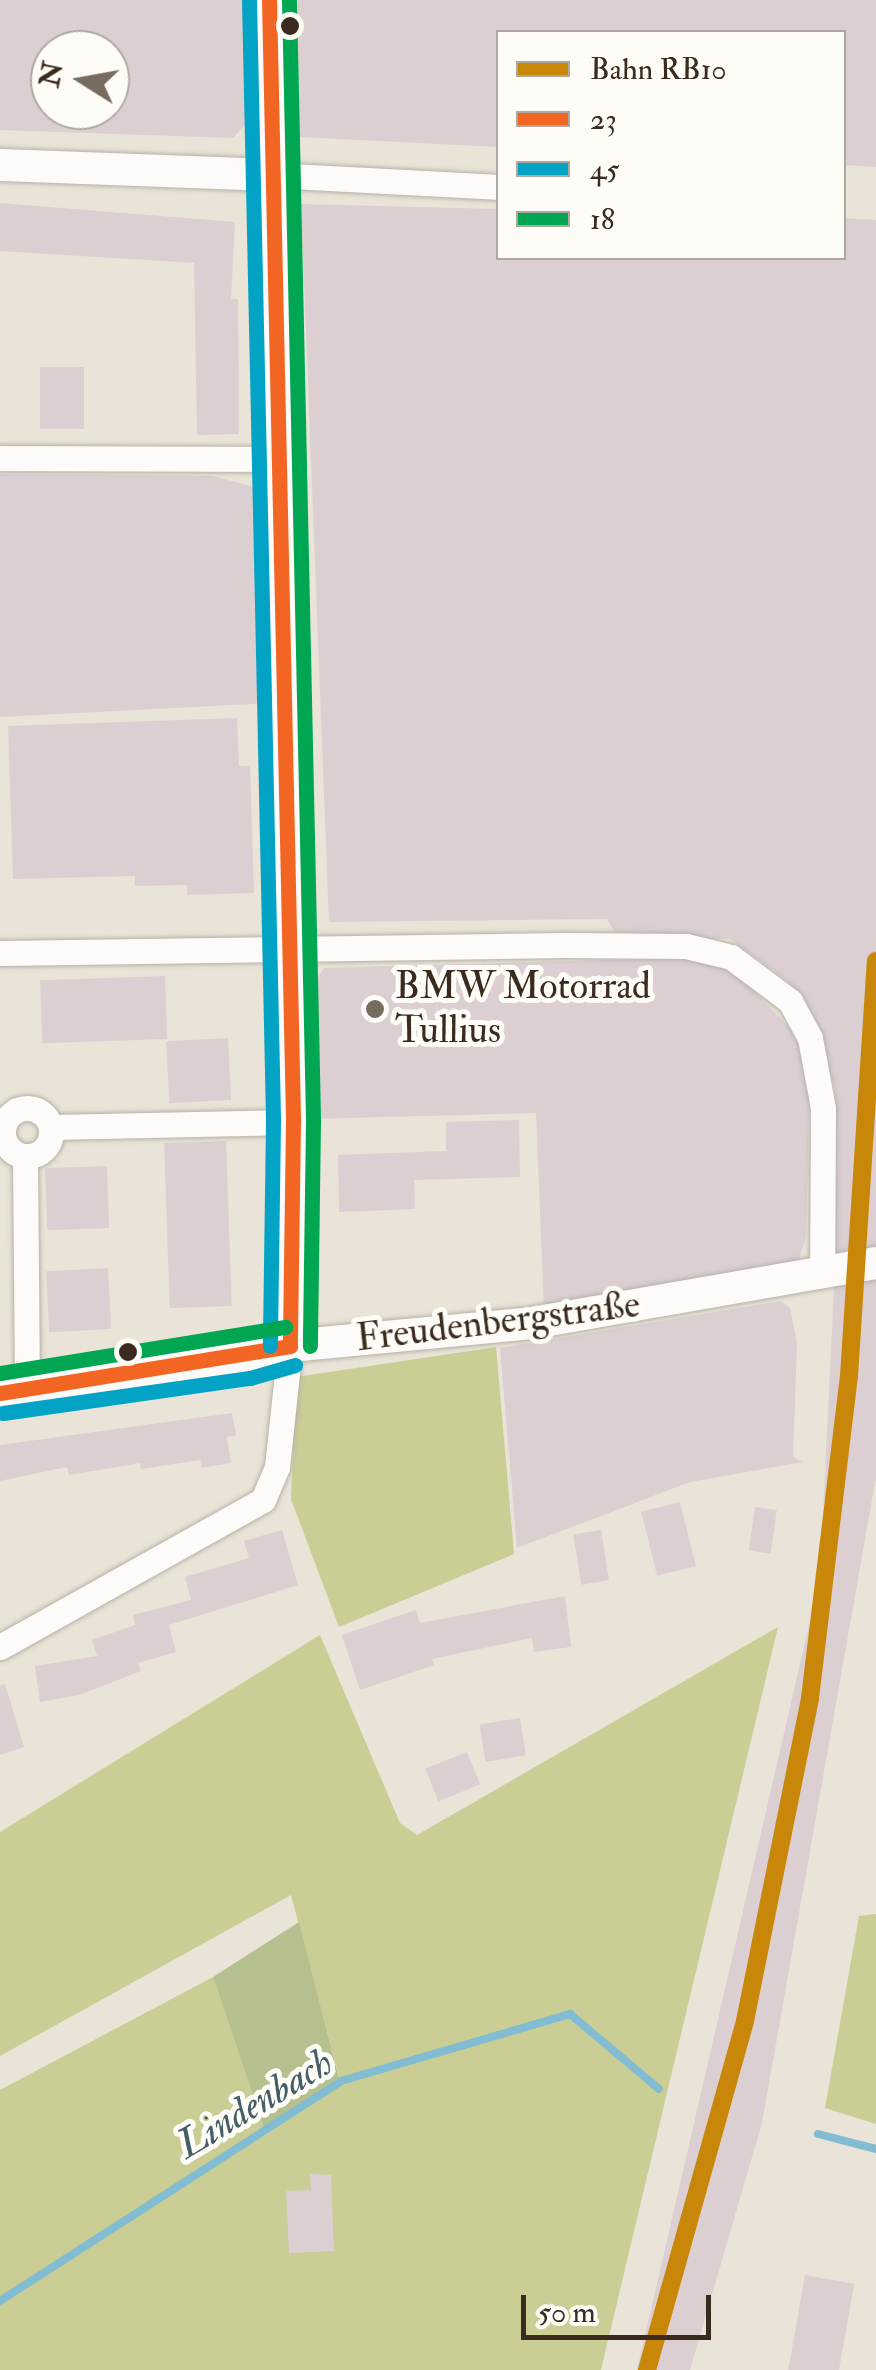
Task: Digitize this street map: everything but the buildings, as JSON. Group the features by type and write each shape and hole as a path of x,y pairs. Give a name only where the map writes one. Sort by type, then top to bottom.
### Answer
{"street":[{"path":"0,1647 263,1500 277,1467 290,1346 293,1122 286,945 269,0"},
{"path":"0,165 270,174 496,188"},
{"path":"0,458 276,459"},
{"path":"0,953 286,945 686,946 731,956 790,1000 810,1038 823,1108 822,1274"},
{"path":"25,1156 6,1143 8,1118 35,1110 51,1127 293,1122"},
{"path":"25,1156 45,1148 51,1127"},
{"path":"14,1391 25,1156"},
{"name":"Freudenbergstraße","path":"14,1391 246,1358 290,1346 532,1322 876,1264"}],"shaded area":[{"path":"0,0 243,0 247,122 233,138 0,130"},
{"path":"298,0 876,0 876,167 846,165 846,30 496,30 496,147 299,137"},
{"path":"301,204 496,209 496,260 846,260 846,218 876,220 876,1477 762,2123 690,2370 637,2370 820,1577 836,1247 835,1088 817,1030 787,980 730,939 616,935 607,919 329,922"},
{"path":"0,474 213,476 258,488 268,703 0,717"},
{"path":"683,958 721,963 746,982 794,1033 810,1065 806,1237 798,1262 544,1310 536,1113 308,1119 307,993 324,968"},
{"path":"781,1301 790,1308 797,1343 793,1457 803,1462 690,1482 517,1548 500,1348"}],"green space":[{"path":"496,1347 514,1554 339,1627 291,1499 296,1377"},
{"path":"778,1627 601,2370 0,2370 0,2090 213,1977 266,2133 340,2080 291,1895 0,2056 0,1832 320,1635 400,1823 417,1835"},
{"path":"876,1914 876,2124 825,2108 859,1916"},
{"path":"299,1922 339,2078 264,2128 213,1977"}],"waterway":[{"name":"Lindenbach","path":"0,2301 341,2081 570,2014 659,2089"},
{"name":"Lindenbach","path":"818,2134 876,2149"}],"rail line":[{"name":"RB10","path":"647,2370 745,2021 810,1698 849,1376 876,961"}],"transit line":[{"name":"45","path":"249,0 273,1122 270,1346"},
{"name":"23","path":"269,0 293,1122 290,1346"},
{"name":"18","path":"289,0 313,1122 310,1346"},
{"name":"18","path":"0,1373 285,1327"},
{"name":"23","path":"0,1393 290,1346"},
{"name":"45","path":"3,1413 250,1378 295,1365"}],"place":[{"name":"BMW Motorrad Tullius","path":"375,1009"}]}
